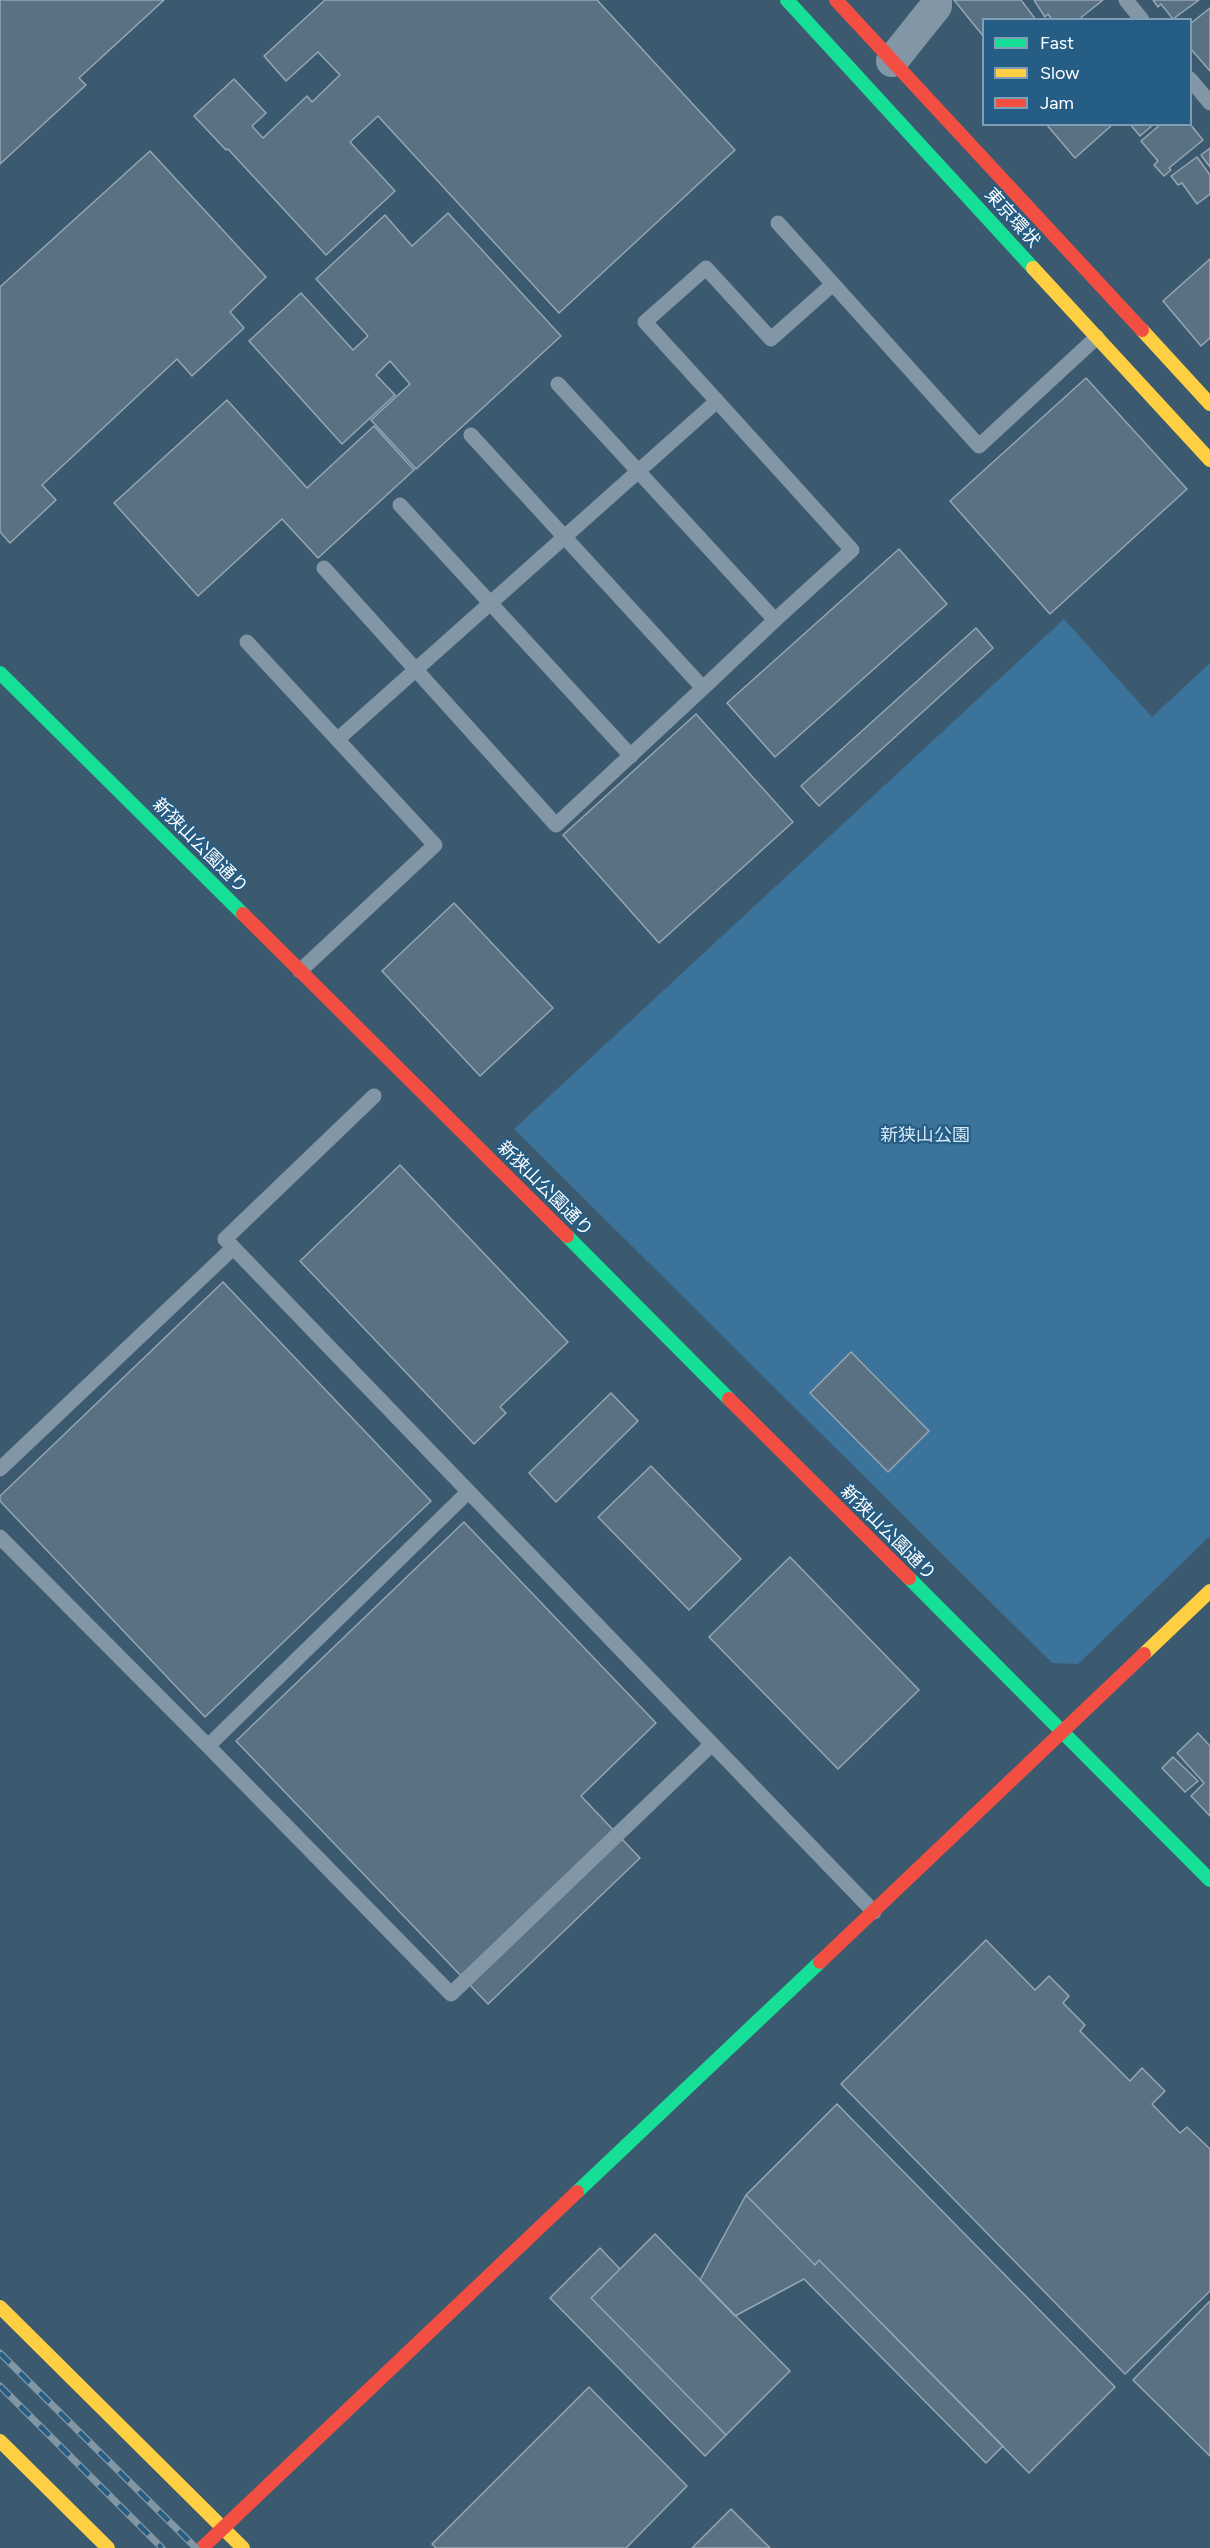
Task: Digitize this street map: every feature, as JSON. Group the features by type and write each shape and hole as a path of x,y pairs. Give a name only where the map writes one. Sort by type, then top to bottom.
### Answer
{"main road":[{"name":"東京環状","path":"787,0 1210,460"},
{"name":"東京環状","path":"837,0 1210,404"},
{"name":"新狭山公園通り","path":"0,673 1210,1881"},
{"path":"202,2548 1062,1734 1210,1591"},
{"path":"0,2307 243,2548"},
{"path":"0,2441 108,2548"}],"street":[{"path":"892,61 936,6 936,0"}],"lane":[{"path":"1126,0 1140,18"},
{"path":"1192,80 1210,103"},
{"path":"778,223 979,446 1097,336"},
{"path":"324,568 556,825 852,550 645,322 706,268 771,339 833,284"},
{"path":"558,384 775,620"},
{"path":"338,739 717,401"},
{"path":"471,435 703,688"},
{"path":"400,505 631,756"},
{"path":"247,642 435,845 300,971"},
{"path":"374,1096 225,1239 874,1912"},
{"path":"0,1469 233,1248"},
{"path":"208,1746 468,1492"},
{"path":"0,1537 451,1995 712,1744"}],"green space":[{"name":"新狭山公園","path":"1064,619 1152,717 1210,663 1210,1536 1078,1664 1052,1663 514,1129"}],"building":[{"path":"0,0 164,0 79,78 86,85 0,164"},
{"path":"325,0 597,0 735,150 559,313 378,116 350,142 395,191 326,255 228,149 226,150 194,116 234,79 266,113 252,126 263,138 307,96 312,102 340,75 318,52 286,81 264,56"},
{"path":"954,0 1021,0 1034,18 982,18 982,35"},
{"path":"1034,0 1103,0 1080,18 1051,18 1048,14 1045,17"},
{"path":"1153,0 1199,0 1174,18 1161,4 1158,7"},
{"path":"1210,8 1210,71 1192,50 1192,22"},
{"path":"1048,126 1111,126 1075,158"},
{"path":"1132,126 1152,126 1140,136"},
{"path":"1159,126 1192,126 1203,140 1169,168 1171,170 1164,176 1154,165 1158,161 1141,141"},
{"path":"1210,148 1210,167 1201,155"},
{"path":"150,151 266,277 230,312 244,328 192,376 177,359 42,485 56,500 10,543 0,532 0,287"},
{"path":"1197,157 1210,175 1210,194 1197,204 1182,183 1178,185 1171,176"},
{"path":"448,213 561,336 416,469 371,420 410,384 390,361 376,375 395,395 342,444 249,341 301,293 353,350 368,336 316,279 385,215 412,246"},
{"path":"1210,259 1210,338 1201,346 1163,301"},
{"path":"1086,378 1187,489 1050,614 950,501"},
{"path":"227,400 307,488 374,426 414,470 318,558 282,519 198,596 114,503"},
{"path":"899,549 947,604 775,757 727,703"},
{"path":"976,628 993,648 819,806 801,786"},
{"path":"696,714 793,822 659,943 563,835"},
{"path":"454,903 553,1008 480,1076 382,971"},
{"path":"400,1165 568,1342 500,1407 506,1413 474,1444 300,1261"},
{"path":"223,1282 431,1501 205,1717 0,1501 0,1496"},
{"path":"851,1352 929,1431 888,1472 810,1393"},
{"path":"611,1393 638,1421 556,1502 529,1473"},
{"path":"651,1466 741,1559 689,1610 598,1517"},
{"path":"464,1522 656,1723 581,1796 640,1858 488,2004 236,1741"},
{"path":"790,1557 919,1690 838,1769 709,1637"},
{"path":"1198,1733 1210,1746 1210,1816 1191,1796 1204,1783 1177,1753"},
{"path":"1173,1757 1198,1781 1185,1792 1162,1768"},
{"path":"986,1940 1035,1990 1049,1976 1069,1996 1063,2003 1085,2025 1080,2031 1130,2081 1142,2068 1165,2091 1152,2104 1180,2133 1187,2127 1210,2149 1210,2291 1125,2374 841,2084"},
{"path":"837,2104 1115,2387 1029,2473 819,2260 815,2265 746,2195"},
{"path":"746,2195 815,2265 819,2260 1003,2446 986,2463 804,2279 735,2316 700,2280"},
{"path":"655,2234 790,2371 726,2435 591,2298"},
{"path":"600,2248 620,2269 591,2298 726,2435 705,2456 550,2298"},
{"path":"1210,2301 1210,2456 1133,2380"},
{"path":"589,2387 687,2486 626,2548 436,2548 432,2544"},
{"path":"731,2509 770,2548 692,2548"}],"railway":[{"path":"0,2353 196,2548"},
{"path":"0,2386 162,2548"}],"traffic: fast":[{"path":"787,0 1033,268"},
{"path":"0,673 243,914"},
{"path":"567,1236 729,1399"},
{"path":"909,1578 1210,1880"},
{"path":"577,2192 820,1962"}],"traffic: slow":[{"path":"1033,268 1210,460"},
{"path":"1142,330 1210,404"},
{"path":"1144,1654 1210,1591"},
{"path":"0,2307 243,2548"},
{"path":"0,2441 108,2548"}],"traffic: jam":[{"path":"836,0 1142,330"},
{"path":"243,914 567,1236"},
{"path":"729,1399 909,1578"},
{"path":"820,1962 1144,1654"},
{"path":"202,2548 577,2192"}]}
